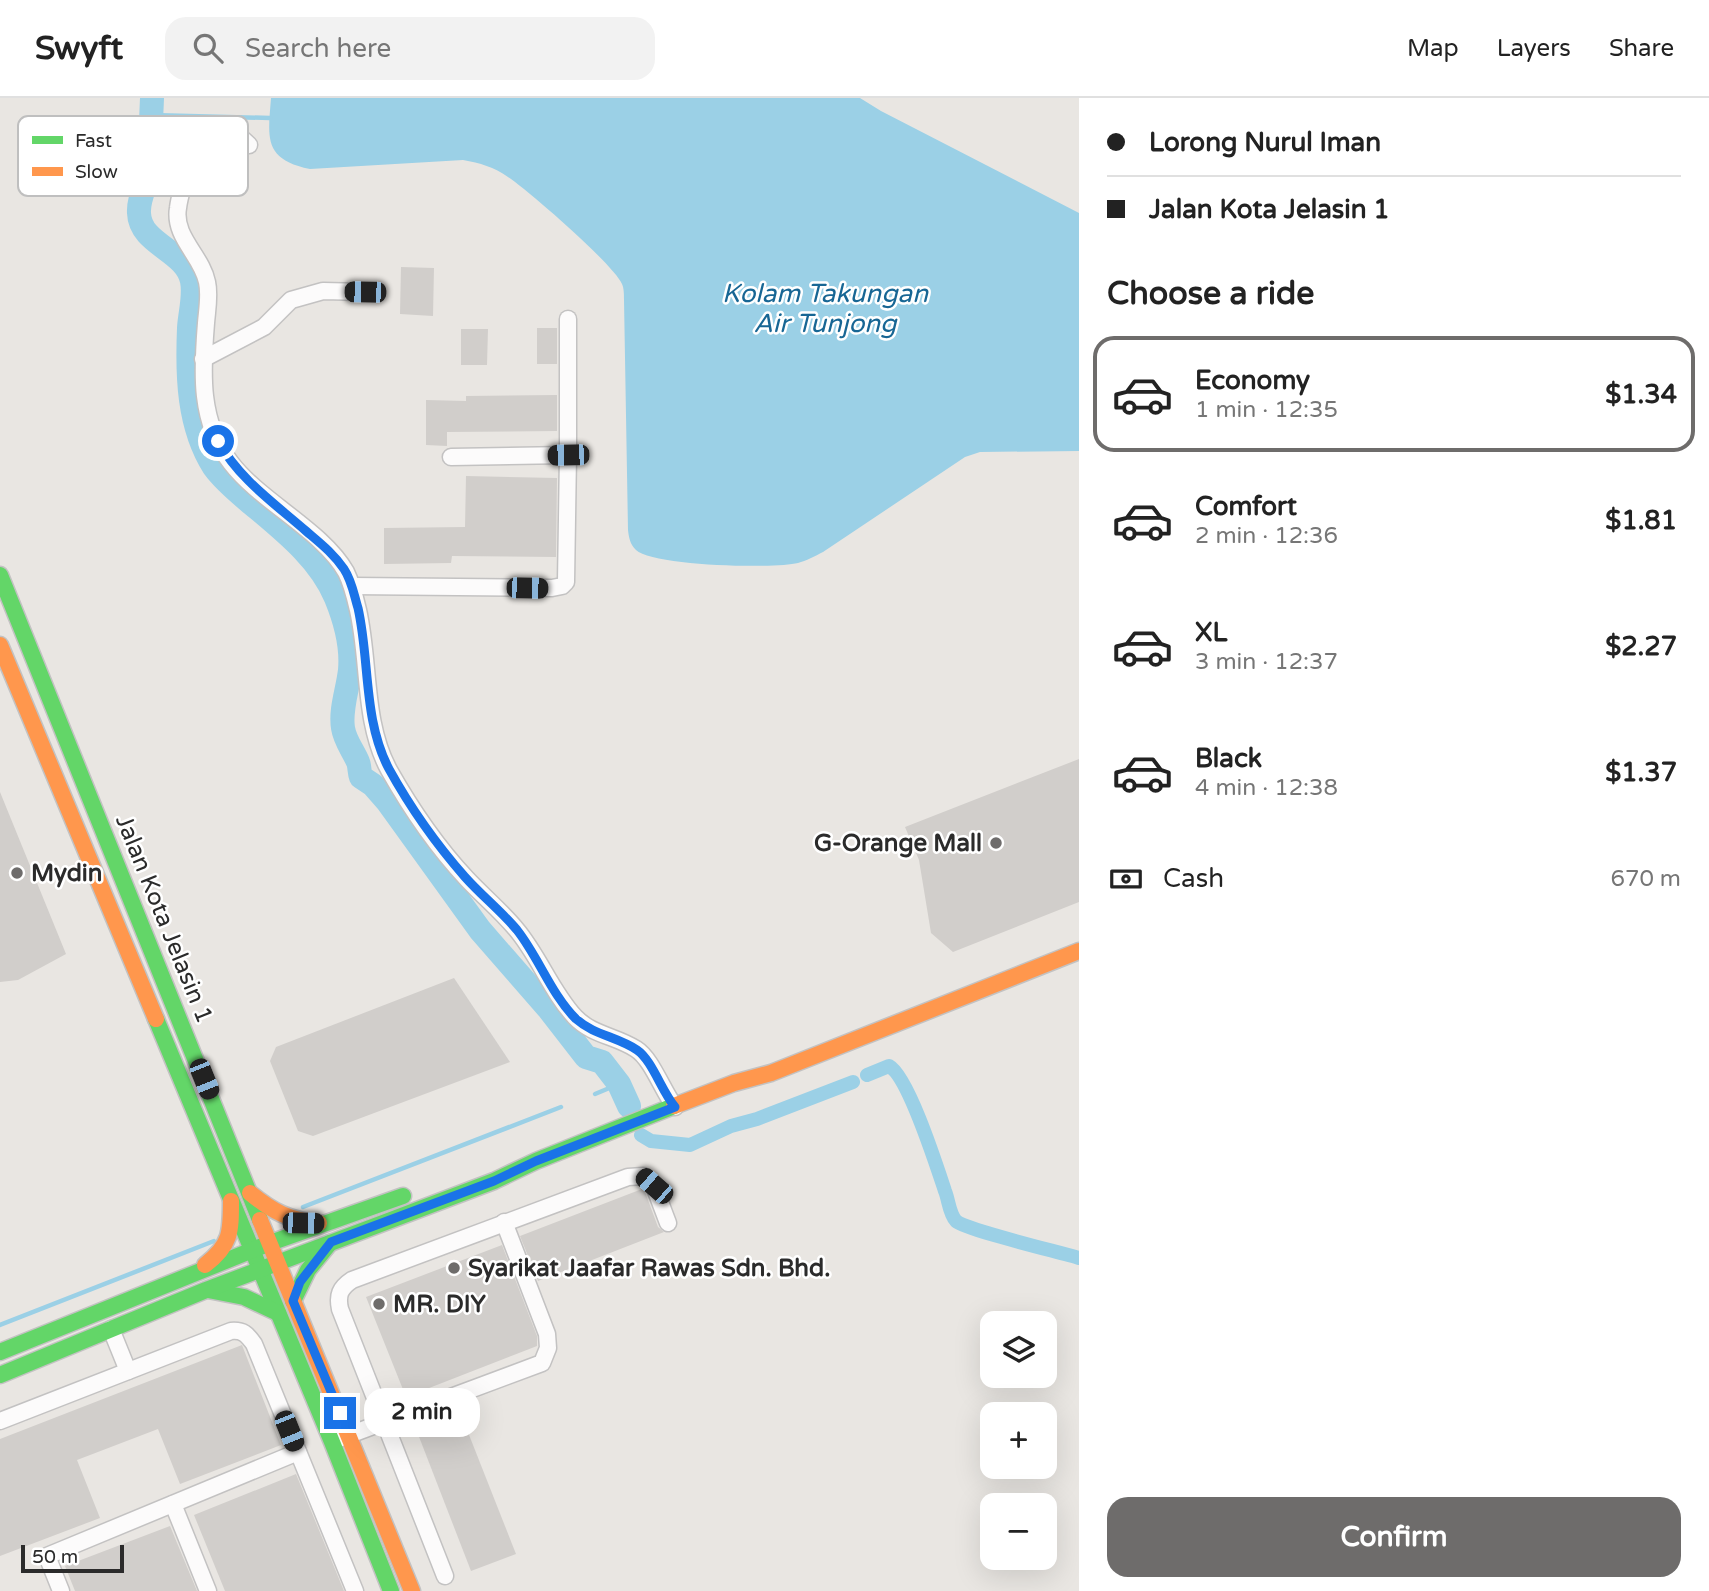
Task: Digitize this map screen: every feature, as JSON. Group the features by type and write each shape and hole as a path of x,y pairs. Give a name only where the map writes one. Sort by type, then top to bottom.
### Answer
{"main road":[{"name":"Jalan Kota Jelasin 1","path":"0,575 412,1591"},
{"path":"0,645 332,1442 391,1591"},
{"path":"734,1083 752,1071 927,995 1079,936"},
{"path":"0,1375 206,1290 494,1181 536,1161 734,1083 771,1073 1079,951"},
{"path":"453,1179 491,1166 536,1161"},
{"path":"0,1352 270,1243 414,1192"},
{"path":"250,1193 275,1214 287,1219 303,1223 325,1223"},
{"path":"198,1271 219,1255 229,1241 231,1201"},
{"path":"293,1301 300,1282 331,1242"},
{"path":"206,1290 233,1292 260,1301 278,1313"}],"street":[{"path":"182,196 178,208 181,233 199,261 208,287 202,380 207,410 218,441 230,462 249,483 331,552 345,570 352,586 366,653 372,724 379,750 390,771 440,848 518,932 563,1003 591,1030 639,1051 675,1107"},
{"path":"203,359 264,327 290,300 323,291 365,292"},
{"path":"352,586 552,589 562,586 567,576 568,320"},
{"path":"451,457 568,455"},
{"path":"445,1576 340,1309 340,1291 352,1280 628,1177 643,1176 654,1186 668,1223"},
{"path":"332,1442 542,1363 548,1348 547,1334 505,1222"},
{"path":"111,1329 128,1371"},
{"path":"0,1421 231,1331 240,1330 248,1335 254,1344 355,1591"},
{"path":"61,1591 47,1556 298,1452"},
{"path":"173,1504 208,1591"}],"water":[{"name":"Kolam Takungan Air Tunjong","path":"271,98 860,98 1079,213 1079,451 980,452 965,457 823,552 798,563 764,566 714,565 665,560 647,555 634,548 628,530 624,294 616,274 588,245 533,197 503,174 487,166 463,160 310,169 295,165 276,153 272,145 269,125"}],"building":[{"path":"401,267 434,268 433,316 400,314"},
{"path":"537,328 557,328 557,364 537,364"},
{"path":"461,329 488,329 487,365 461,365"},
{"path":"557,395 557,431 447,432 447,446 426,445 426,400 466,401 466,396"},
{"path":"466,476 557,478 556,557 452,556 451,563 384,564 384,528 465,527"},
{"name":"G-Orange Mall","path":"1079,759 1079,902 953,952 931,933 919,860 905,827"},
{"name":"Mydin","path":"0,792 66,954 18,980 0,982"},
{"path":"454,978 510,1062 313,1136 298,1131 270,1061 276,1047"},
{"path":"642,1189 658,1227 664,1232 538,1281 520,1236"},
{"path":"502,1245 537,1336 537,1346 406,1397 366,1297"},
{"path":"242,1345 281,1445 180,1484 158,1429 77,1460 100,1518 0,1556 0,1439"},
{"path":"460,1412 516,1554 471,1571 416,1429"},
{"path":"296,1474 344,1591 225,1591 194,1515"},
{"path":"170,1526 197,1591 75,1591 65,1566"}],"waterway":[{"path":"151,116 152,98"},
{"path":"151,115 191,116"},
{"path":"248,117 270,118"},
{"path":"142,196 139,213 141,224 147,233 181,262 192,281 189,382 194,417 205,451 227,482 311,558 336,598 345,624 350,652 343,728 358,762 361,777 373,785 387,801 480,930 548,1008 586,1057 602,1062 619,1084 629,1106"},
{"path":"867,1075 889,1066 905,1086 956,1221 994,1235 1079,1258"},
{"path":"641,1135 651,1141 690,1145 731,1126 757,1119 853,1082"},
{"path":"595,1094 619,1084"},
{"path":"303,1207 561,1107"},
{"path":"0,1325 214,1241"}],"traffic: fast":[{"path":"0,575 260,1220"},
{"path":"156,1019 391,1591"},
{"path":"0,1375 206,1290 494,1181 536,1161 674,1106"},
{"path":"0,1352 270,1243 403,1196"},
{"path":"293,1301 308,1270 330,1243"},
{"path":"208,1290 244,1297 278,1313"}],"traffic: slow":[{"path":"0,645 156,1019"},
{"path":"674,1106 734,1083 771,1073 1079,951"},
{"path":"250,1193 282,1214 319,1223"},
{"path":"205,1265 220,1251 228,1237 231,1201"},
{"path":"260,1220 412,1591"}],"place":[{"name":"G-Orange Mall","path":"996,843"},
{"name":"Mydin","path":"17,873"},
{"name":"Syarikat Jaafar Rawas Sdn. Bhd.","path":"454,1268"},
{"name":"MR. DIY","path":"379,1304"}],"route":[{"path":"218,441 230,462 249,483 331,552 345,570 359,613 366,653 372,724 379,750 440,848 518,932 563,1003 577,1019 591,1030 639,1051 675,1107 536,1161 494,1181 331,1242 300,1282 293,1301 340,1413"}]}
